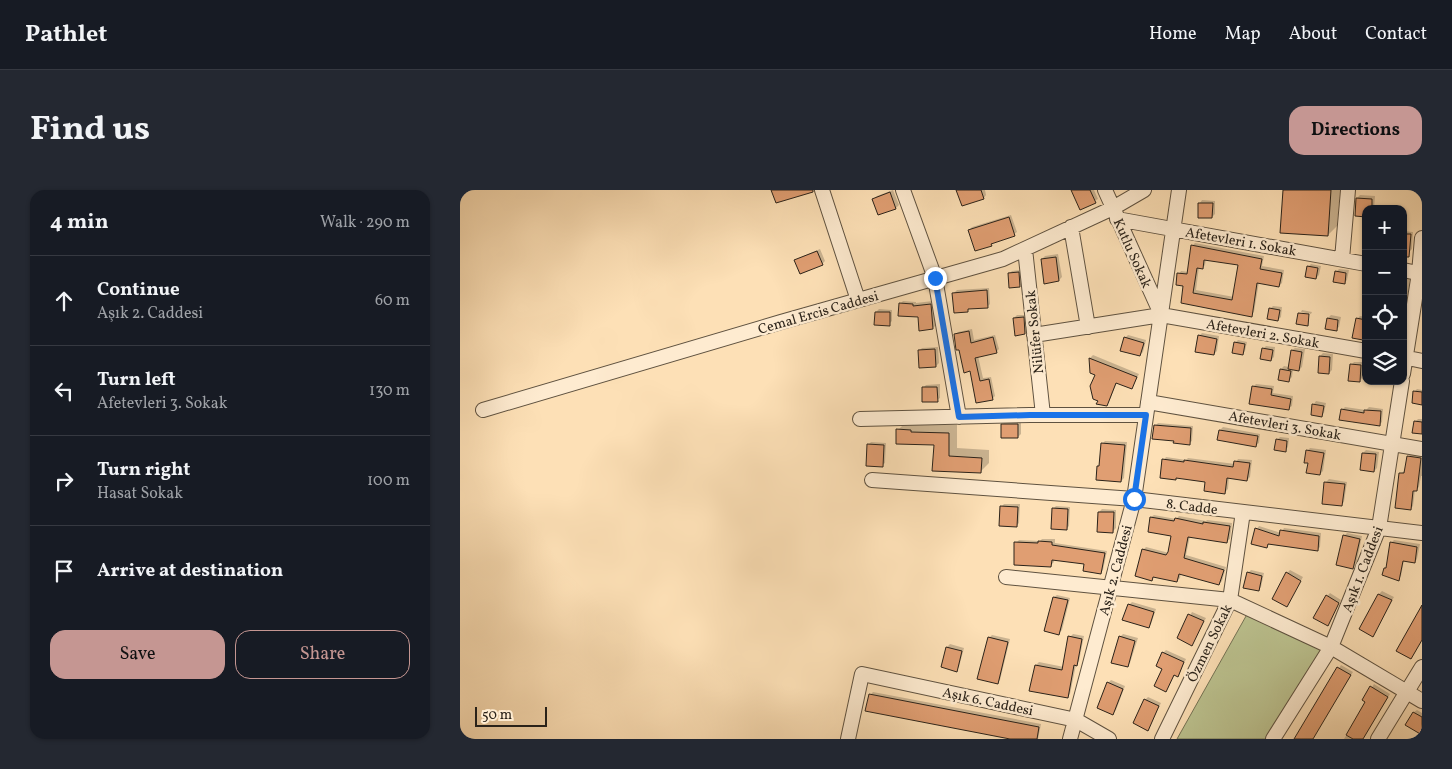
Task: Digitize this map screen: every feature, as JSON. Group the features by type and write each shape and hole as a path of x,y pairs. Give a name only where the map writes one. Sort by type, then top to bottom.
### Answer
{"street":[{"path":"822,190 858,300"},
{"path":"903,190 935,278 959,417"},
{"name":"Kutlu Sokak","path":"1105,190 1161,315"},
{"name":"Cemal Ercis Caddesi","path":"483,410 1003,259 1071,228 1115,213 1144,190"},
{"name":"Aşık 2. Caddesi","path":"1070,739 1134,499 1180,190"},
{"path":"1342,259 1348,190"},
{"name":"Afetevleri 1. Sokak","path":"1115,213 1174,229 1362,263"},
{"path":"1071,228 1088,327"},
{"path":"1407,343 1421,274 1422,238"},
{"name":"Nilüfer Sokak","path":"1025,249 1043,415"},
{"path":"1407,271 1421,274"},
{"name":"Afetevleri 2. Sokak","path":"1034,335 1161,315 1362,350"},
{"path":"1407,358 1422,361"},
{"name":"Aşık 1. Caddesi","path":"1273,739 1331,647 1379,528 1401,385"},
{"name":"Afetevleri 3. Sokak","path":"860,419 1043,415 1147,408 1422,449"},
{"name":"8. Cadde","path":"872,480 1134,499 1422,533"},
{"name":"Özmen Sokak","path":"1162,739 1230,600 1242,512"},
{"path":"1006,577 1230,600 1331,647 1422,701"},
{"path":"1378,739 1422,667"},
{"name":"Aşık 6. Caddesi","path":"848,739 862,674 1076,720 1109,739"}],"green space":[{"path":"1250,609 1329,641 1267,739 1177,739"}],"building":[{"path":"771,190 813,190 813,192 776,203"},
{"path":"956,190 981,190 984,199 962,206"},
{"path":"1071,190 1090,190 1096,203 1080,210"},
{"path":"1283,190 1331,190 1328,236 1280,233"},
{"path":"890,192 896,209 878,215 872,199"},
{"path":"1356,198 1372,199 1372,205 1362,205 1362,217 1355,216"},
{"path":"1198,203 1213,203 1212,218 1198,218"},
{"path":"1009,217 1015,236 975,251 968,230"},
{"path":"1407,234 1411,234 1409,257 1407,257"},
{"path":"1191,245 1262,259 1260,269 1282,273 1279,287 1257,283 1252,317 1181,303 1183,286 1176,285 1177,273 1187,274","holes":["1204,260 1238,265 1232,300 1193,293 1197,268 1203,269"]},
{"path":"817,251 823,265 800,274 794,260"},
{"path":"1056,257 1059,281 1044,284 1041,259"},
{"path":"1307,266 1318,268 1316,279 1305,277"},
{"path":"1335,271 1346,273 1345,284 1333,282"},
{"path":"1019,272 1020,287 1009,288 1008,273"},
{"path":"987,290 988,308 968,309 968,312 954,313 952,293"},
{"path":"899,303 913,304 913,306 931,304 933,329 919,331 918,317 898,316"},
{"path":"1269,308 1280,310 1278,321 1267,319"},
{"path":"875,312 890,312 890,326 874,325"},
{"path":"1298,313 1309,314 1308,326 1296,324"},
{"path":"1024,317 1025,334 1015,336 1013,318"},
{"path":"1327,318 1338,320 1337,331 1325,329"},
{"path":"1356,318 1362,319 1362,340 1352,338"},
{"path":"969,331 971,343 993,337 997,353 975,358 980,381 989,379 993,400 976,403 970,371 964,373 959,350 956,350 954,334"},
{"path":"1198,335 1217,339 1214,355 1195,352"},
{"path":"1124,337 1144,343 1140,356 1120,351"},
{"path":"1234,342 1245,344 1243,355 1232,353"},
{"path":"1262,348 1273,350 1271,361 1260,359"},
{"path":"935,349 936,367 919,368 918,350"},
{"path":"1291,350 1302,352 1299,371 1288,369"},
{"path":"1319,356 1330,357 1329,374 1318,373"},
{"path":"1089,358 1137,377 1132,389 1116,383 1107,406 1096,404 1098,401 1093,399 1090,386 1095,375 1090,373"},
{"path":"1350,364 1361,365 1360,382 1348,381"},
{"path":"1280,369 1291,371 1289,382 1278,380"},
{"path":"1252,386 1272,389 1271,395 1291,399 1289,410 1249,404"},
{"path":"922,387 937,387 938,402 922,402"},
{"path":"1413,391 1422,392 1422,405 1412,403"},
{"path":"1312,404 1324,406 1322,417 1311,415"},
{"path":"1341,409 1364,413 1364,410 1381,411 1380,426 1339,420"},
{"path":"1414,421 1422,422 1422,434 1412,433"},
{"path":"1001,424 1018,424 1018,438 1001,438"},
{"path":"1154,425 1191,428 1190,445 1152,439"},
{"path":"896,429 911,430 911,432 949,433 949,456 982,458 981,473 932,471 934,445 896,444"},
{"path":"1219,430 1258,436 1256,447 1217,440"},
{"path":"1276,439 1287,441 1286,452 1274,450"},
{"path":"1101,443 1125,445 1121,482 1096,480"},
{"path":"867,444 884,445 883,467 866,466"},
{"path":"1306,450 1324,453 1320,475 1306,473 1308,463 1304,463"},
{"path":"1362,453 1376,454 1374,472 1360,470"},
{"path":"1407,456 1421,458 1417,491 1413,491 1411,510 1395,508 1399,473 1404,473"},
{"path":"1162,459 1233,467 1234,461 1250,463 1247,481 1227,478 1225,494 1204,491 1205,482 1160,478"},
{"path":"1324,482 1345,484 1342,506 1322,504"},
{"path":"1000,506 1018,507 1017,527 999,526"},
{"path":"1052,508 1068,509 1067,530 1051,529"},
{"path":"1098,512 1114,512 1113,533 1097,532"},
{"path":"1150,517 1174,521 1175,518 1203,524 1203,522 1230,526 1227,543 1188,537 1184,558 1224,570 1219,585 1179,574 1177,582 1153,577 1152,581 1135,576 1142,549 1166,555 1168,552 1171,536 1148,532"},
{"path":"1255,528 1279,536 1280,530 1319,536 1318,551 1268,544 1267,548 1251,544"},
{"path":"1343,535 1360,539 1353,569 1336,565"},
{"path":"1038,541 1105,553 1101,574 1083,571 1084,564 1052,560 1051,567 1014,565 1014,542 1038,543"},
{"path":"1390,542 1417,547 1415,563 1403,561 1399,581 1382,575 1384,568 1386,568"},
{"path":"1247,572 1262,576 1259,591 1243,588"},
{"path":"1286,572 1301,581 1287,607 1272,599"},
{"path":"1378,594 1392,600 1373,637 1359,629"},
{"path":"1326,595 1339,603 1328,626 1313,618"},
{"path":"1053,597 1068,600 1059,635 1044,631"},
{"path":"1128,604 1154,612 1149,628 1122,620"},
{"path":"1422,605 1422,640 1411,659 1396,651"},
{"path":"1188,614 1204,621 1192,646 1177,638"},
{"path":"1068,636 1082,639 1077,666 1074,665 1068,698 1029,691 1035,665 1062,670"},
{"path":"1119,636 1135,641 1128,667 1111,663"},
{"path":"988,637 1008,642 998,684 977,679"},
{"path":"946,647 962,651 957,672 941,667"},
{"path":"1162,652 1184,662 1178,677 1174,675 1166,692 1154,686 1162,669 1156,666"},
{"path":"1337,667 1351,675 1313,739 1294,739"},
{"path":"1107,682 1123,689 1113,715 1097,708"},
{"path":"1370,686 1388,697 1363,739 1353,739 1346,735 1365,702 1362,700"},
{"path":"869,694 1039,727 1037,739 1010,739 865,711"},
{"path":"1144,699 1159,706 1148,731 1133,723"},
{"path":"1413,712 1422,717 1422,735 1405,725"}],"route":[{"path":"935,278 959,417 1146,415 1134,499"}]}
